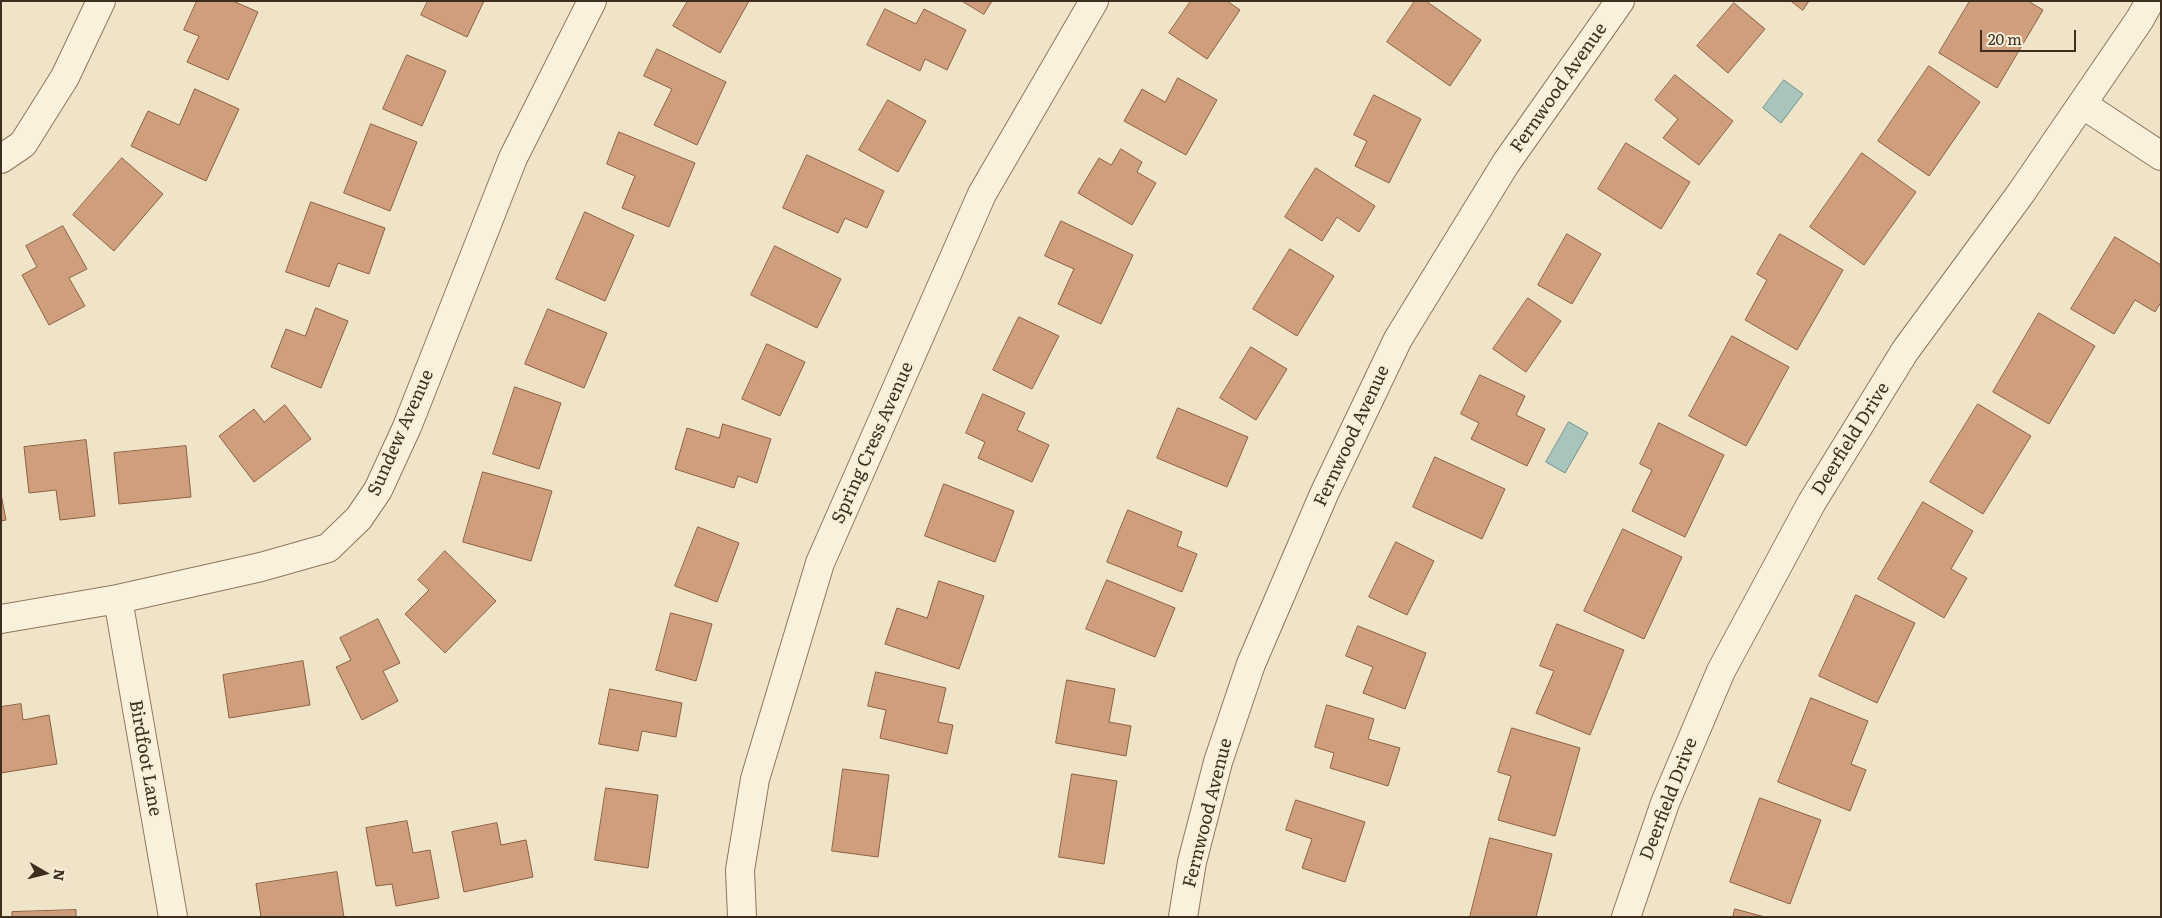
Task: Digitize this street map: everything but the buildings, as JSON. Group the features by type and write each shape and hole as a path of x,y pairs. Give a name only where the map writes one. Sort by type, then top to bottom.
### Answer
{"street":[{"path":"1,159 23,144 65,77 101,1"},
{"name":"Sundew Avenue","path":"1,619 118,599 261,567 328,548 359,518 378,490 407,427 513,158 592,1"},
{"name":"Spring Cress Avenue","path":"742,917 740,870 755,779 820,564 982,194 1094,1"},
{"name":"Fernwood Avenue","path":"1183,917 1192,862 1218,762 1251,664 1324,494 1398,339 1506,163 1620,1"},
{"name":"Deerfield Drive","path":"1626,917 1665,803 1721,671 1812,502 1905,351 2021,193 2150,1"},
{"path":"2082,104 2161,156"},
{"name":"Birdfoot Lane","path":"118,599 173,917"}],"water":[{"path":"1784,80 1803,94 1781,123 1763,108"},
{"path":"1569,422 1588,433 1565,473 1546,462"}]}
